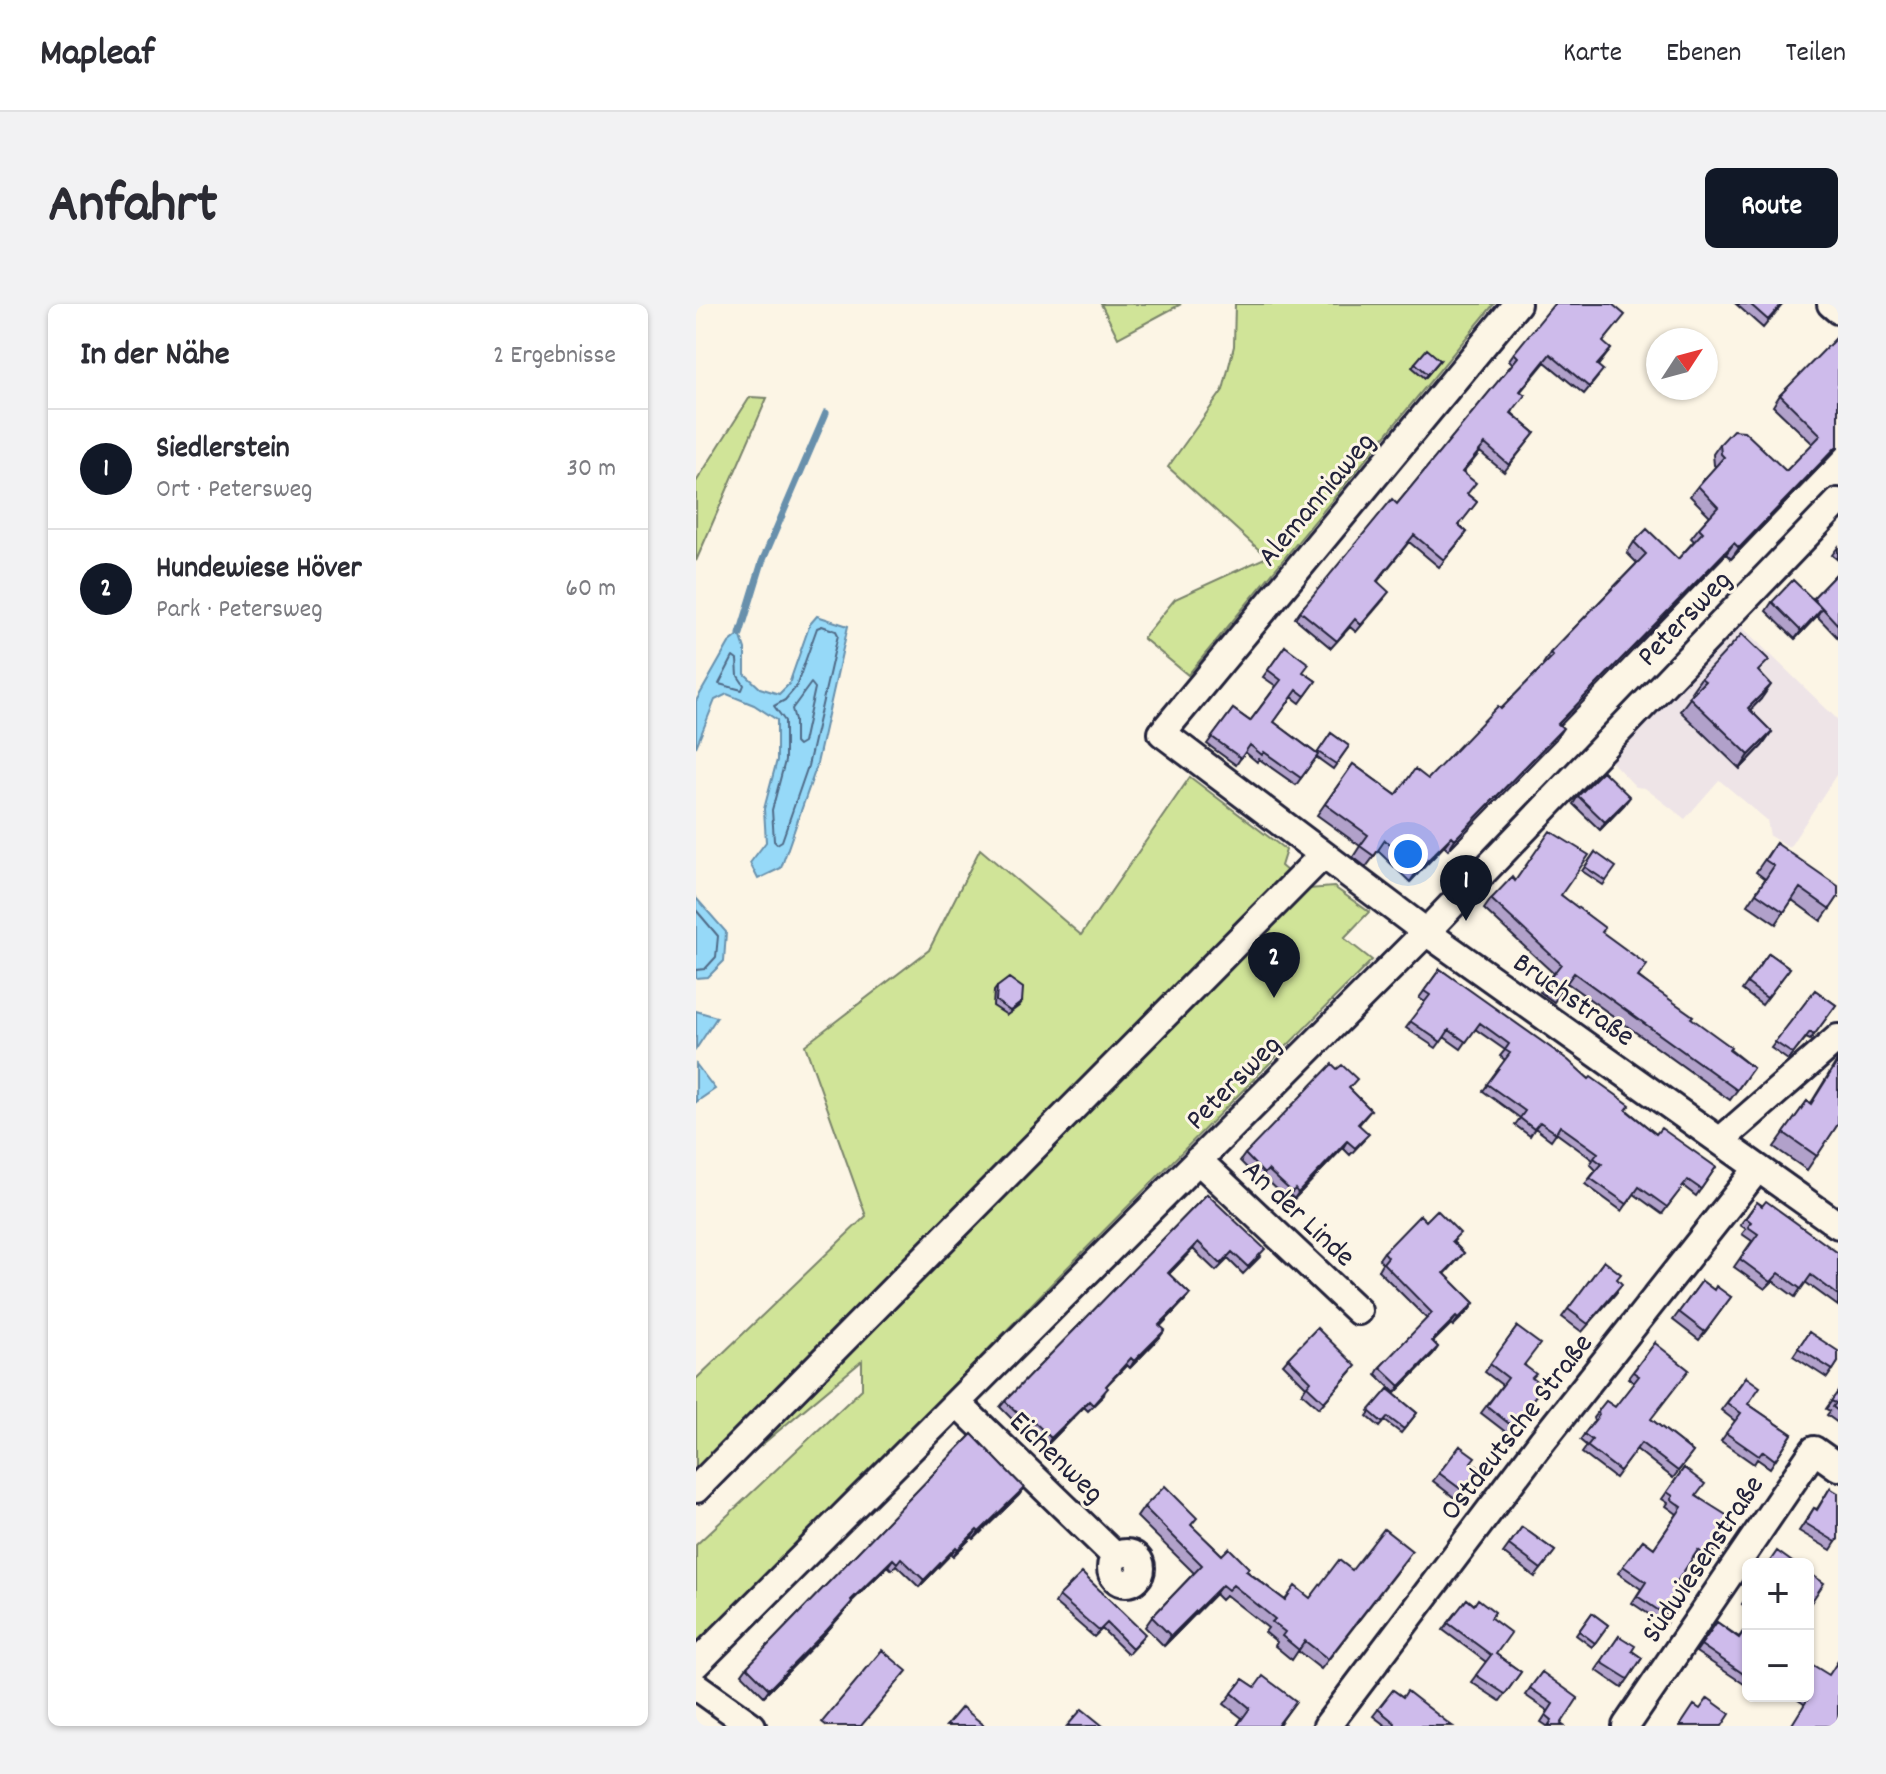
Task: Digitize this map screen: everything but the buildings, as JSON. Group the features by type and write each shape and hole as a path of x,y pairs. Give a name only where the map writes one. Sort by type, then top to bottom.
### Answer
{"street":[{"name":"Alemanniaweg","path":"1162,733 1517,304"},
{"path":"1831,304 1838,310"},
{"name":"Petersweg","path":"696,1664 1426,932 1838,502"},
{"name":"Bruchstraße","path":"1162,733 1426,932 1838,1225"},
{"path":"696,1489 1323,855"},
{"path":"1720,1141 1838,1038"},
{"name":"An der Linde","path":"1198,1160 1358,1311"},
{"name":"Ostdeutsche Straße","path":"1327,1726 1542,1441 1758,1168"},
{"name":"Eichenweg","path":"957,1403 1115,1556"},
{"name":"Südwiesenstraße","path":"1626,1726 1814,1450 1838,1467"},
{"path":"696,1686 752,1726"}],"shaded area":[{"path":"1739,624 1838,720 1838,772 1789,848 1770,836 1767,820 1719,780 1685,819 1645,788 1636,787 1608,758"}],"green space":[{"path":"1101,304 1181,304 1118,338"},
{"path":"1235,304 1494,304 1188,675 1143,638 1175,599 1267,557 1168,467 1223,390 1234,346"},
{"path":"750,397 767,398 696,561 696,482"},
{"path":"1190,777 1286,850 1281,866 1308,889 1334,887 1369,912 1344,938 1372,960 1061,1274 696,1651 696,1545 862,1389 862,1361 740,1463 696,1493 696,1379 866,1216 805,1045 929,950 980,849 1081,935"}],"water":[{"path":"817,616 848,626 816,768 781,868 758,879 750,863 766,842 764,809 777,760 777,720 754,705 727,694 715,700 696,747 696,701 729,643 740,634 745,649 745,674 760,688 779,694 789,684 810,624"},
{"path":"696,898 726,932 724,961 708,977 696,978"},
{"path":"696,1011 717,1017 696,1049"},
{"path":"696,1064 715,1089 696,1102"}],"waterway":[{"path":"740,634 762,562 826,413"}],"place":[{"name":"Siedlerstein","path":"1466,921"},
{"name":"Hundewiese Höver","path":"1274,998"}]}
